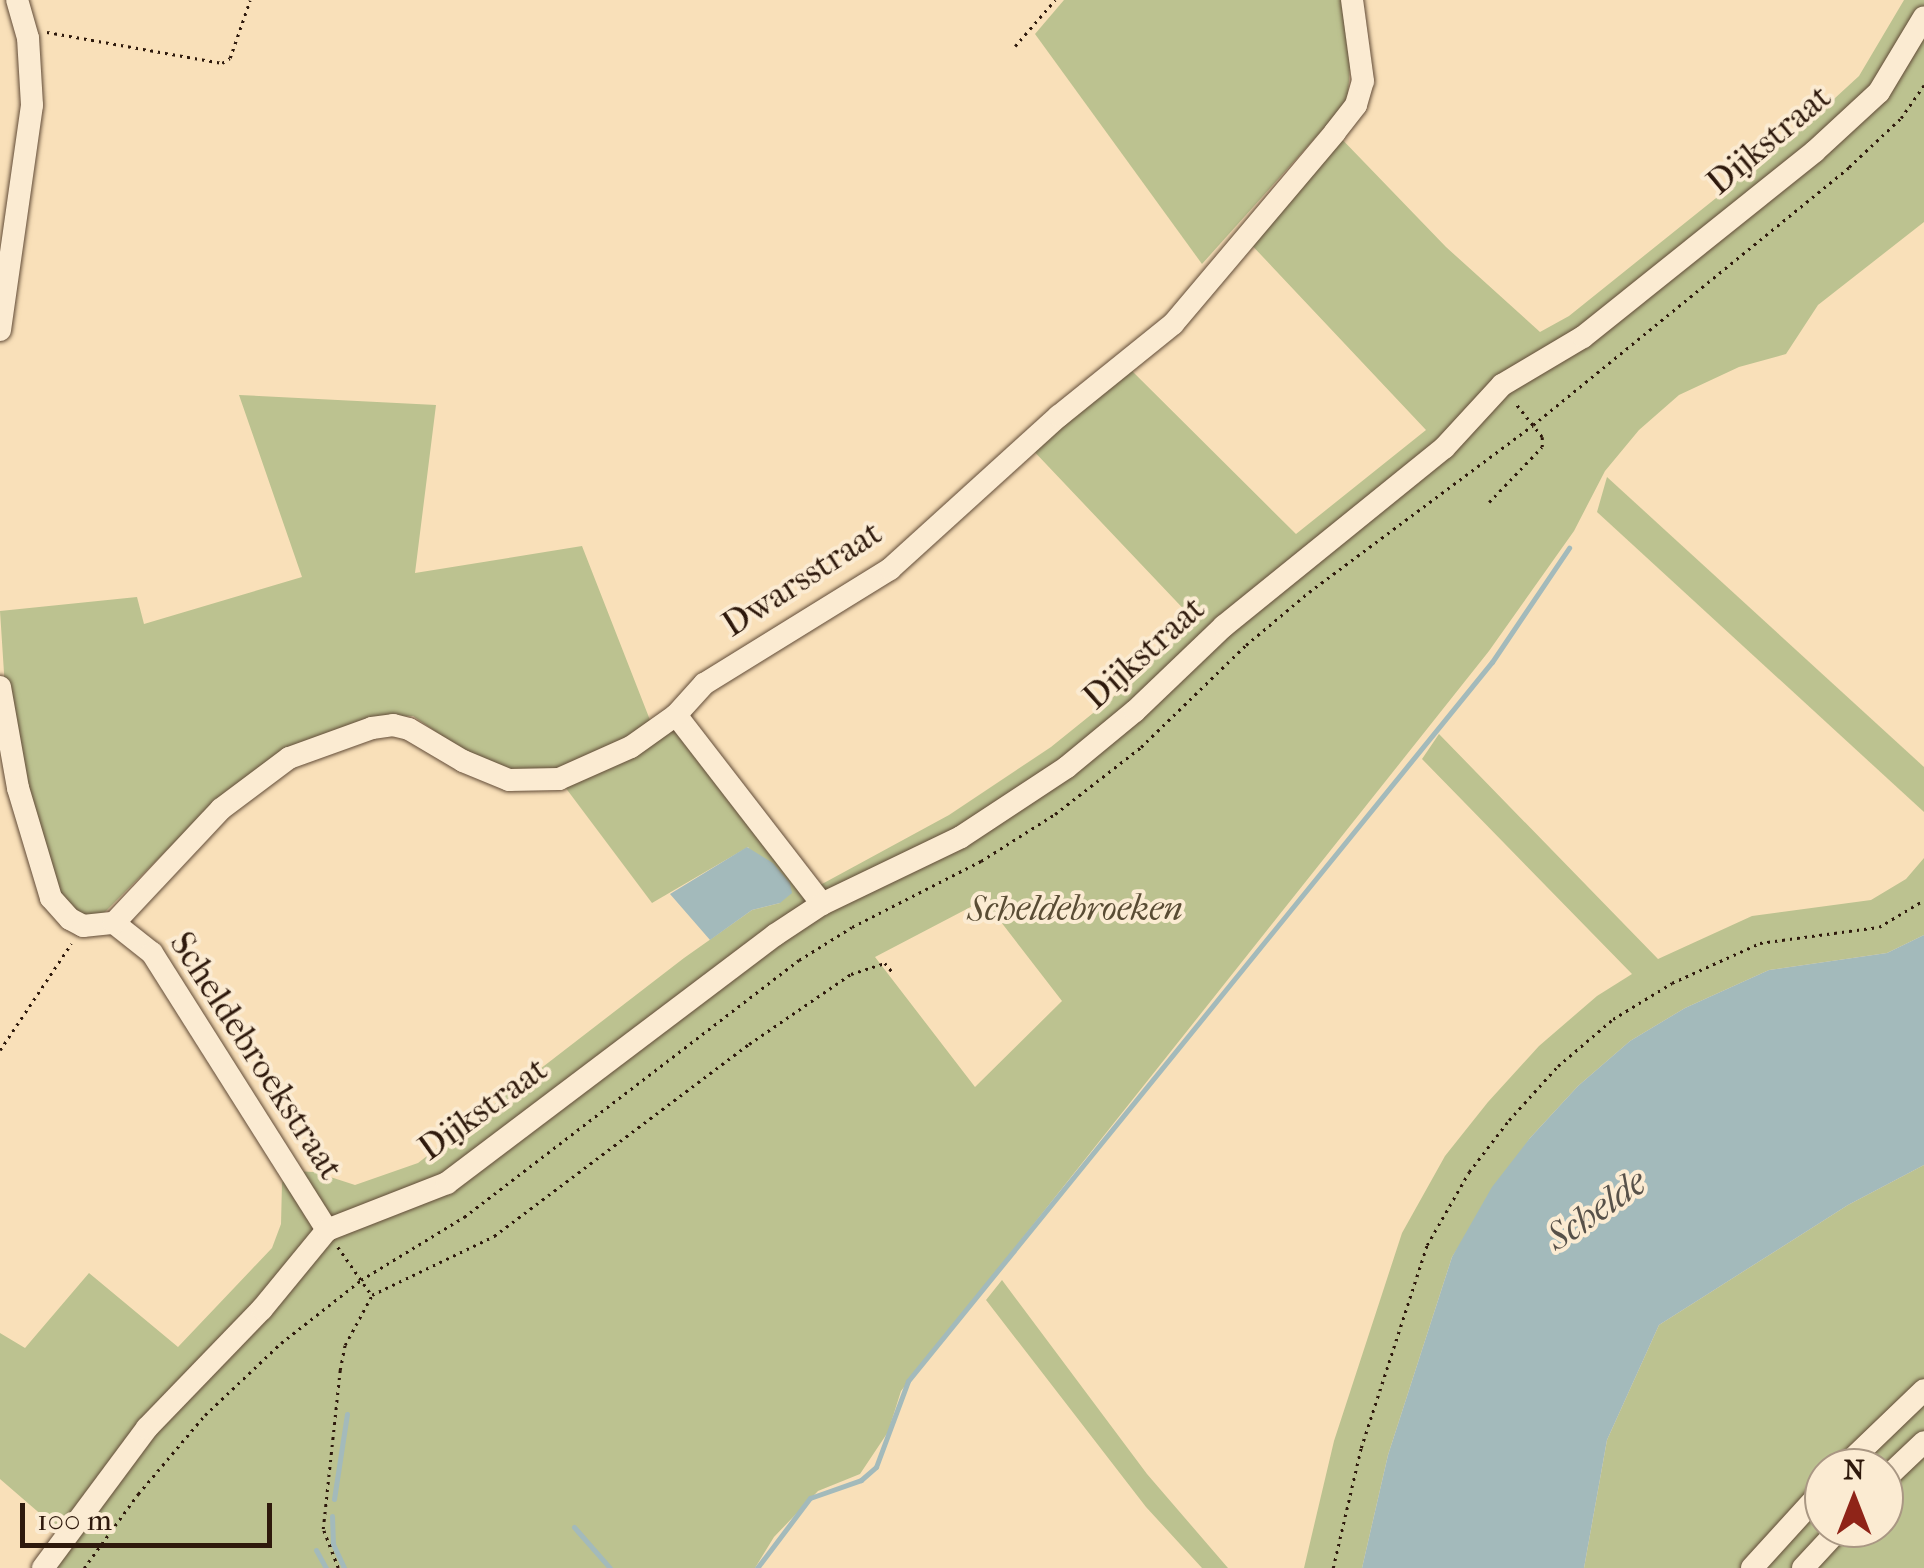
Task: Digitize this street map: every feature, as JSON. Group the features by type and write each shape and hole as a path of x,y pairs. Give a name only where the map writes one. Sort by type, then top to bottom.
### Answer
{"street":[{"path":"0,330 32,105 26,29 17,0"},
{"name":"Dwarsstraat","path":"114,923 178,851 248,786 289,758 393,725 409,728 463,761 509,780 545,780 606,760 676,714 704,684 890,568 1059,416 1173,324 1356,105 1363,67 1352,0"},
{"name":"Dijkstraat","path":"326,1230 448,1183 705,985 822,904 961,837 1067,767 1135,712 1238,615 1444,448 1502,386 1583,337 1814,152 1878,92 1924,17"},
{"path":"0,686 18,788 42,877 61,912 82,926 114,923"},
{"path":"676,714 822,904"},
{"name":"Scheldebroekstraat","path":"114,923 152,953 326,1230"},
{"path":"43,1568 147,1428 262,1309 326,1230"},
{"path":"1865,1448 1924,1390"},
{"path":"1904,1461 1924,1442"},
{"path":"1752,1568 1804,1511"},
{"path":"1804,1568 1822,1548"}],"path":[{"path":"26,29 222,62 230,58 250,0"},
{"path":"1015,46 1054,0"},
{"path":"1488,502 1542,448 1542,437 1502,386"},
{"path":"1333,1568 1361,1448 1427,1245 1469,1172 1509,1120 1558,1066 1614,1018 1672,983 1760,943 1879,927 1924,900"},
{"path":"0,1050 82,926"},
{"path":"338,1568 323,1529 340,1370 345,1344 372,1295 494,1236 749,1044 851,974 885,963 894,974"},
{"path":"326,1230 372,1295"},
{"path":"84,1568 138,1494 205,1415 281,1342 361,1280"}],"green space":[{"path":"1064,0 1341,0 1351,54 1348,94 1342,108 1202,264 1035,34"},
{"name":"Scheldebroeken","path":"1904,0 1924,0 1924,222 1818,305 1786,354 1739,367 1679,395 1639,430 1605,471 1574,531 1489,651 901,1391 888,1432 860,1474 818,1491 774,1537 755,1568 43,1568 66,1536 0,1479 0,1333 25,1348 89,1273 178,1347 272,1248 281,1224 282,1183 289,1171 315,1172 355,1185 418,1163 684,958 752,910 780,903 748,847 652,903 559,779 676,715 811,890 949,815 1051,747 1118,693 1194,620 1028,445 1125,364 1296,534 1426,430 1246,239 1335,132 1446,247 1540,332 1569,316 1797,133 1859,76","holes":["984,900 1062,1001 975,1087 875,957"]},
{"path":"239,395 436,405 415,573 582,546 650,720 626,740 578,764 521,774 471,756 413,716 382,718 284,751 226,791 101,916 85,919 52,883 6,704 0,611 137,597 144,624 302,577"},
{"path":"1607,477 1924,767 1924,812 1597,512"},
{"path":"1439,734 1658,959 1752,916 1871,900 1906,879 1924,858 1924,935 1887,953 1769,970 1685,1008 1630,1041 1578,1086 1530,1138 1452,1257 1388,1455 1362,1568 1304,1568 1334,1441 1402,1233 1445,1156 1488,1102 1539,1046 1597,996 1632,974 1422,759"},
{"path":"1924,1165 1924,1568 1584,1568 1607,1440 1659,1325 1848,1205"},
{"path":"1002,1280 1147,1474 1228,1568 1202,1568 1146,1507 986,1300"}],"water":[{"path":"747,847 773,863 790,883 792,893 780,903 752,910 710,940 670,894"},
{"name":"Schelde","path":"1924,935 1924,1165 1848,1205 1659,1325 1607,1440 1584,1568 1362,1568 1388,1455 1452,1257 1492,1187 1530,1138 1578,1086 1630,1041 1685,1008 1769,970 1887,953"}],"waterway":[{"path":"757,1568 810,1498 861,1480 876,1467 908,1381 1492,662 1569,548"},
{"path":"334,1499 347,1414"},
{"path":"332,1516 333,1544 344,1568"},
{"path":"574,1527 610,1568"},
{"path":"316,1550 326,1568"}]}
